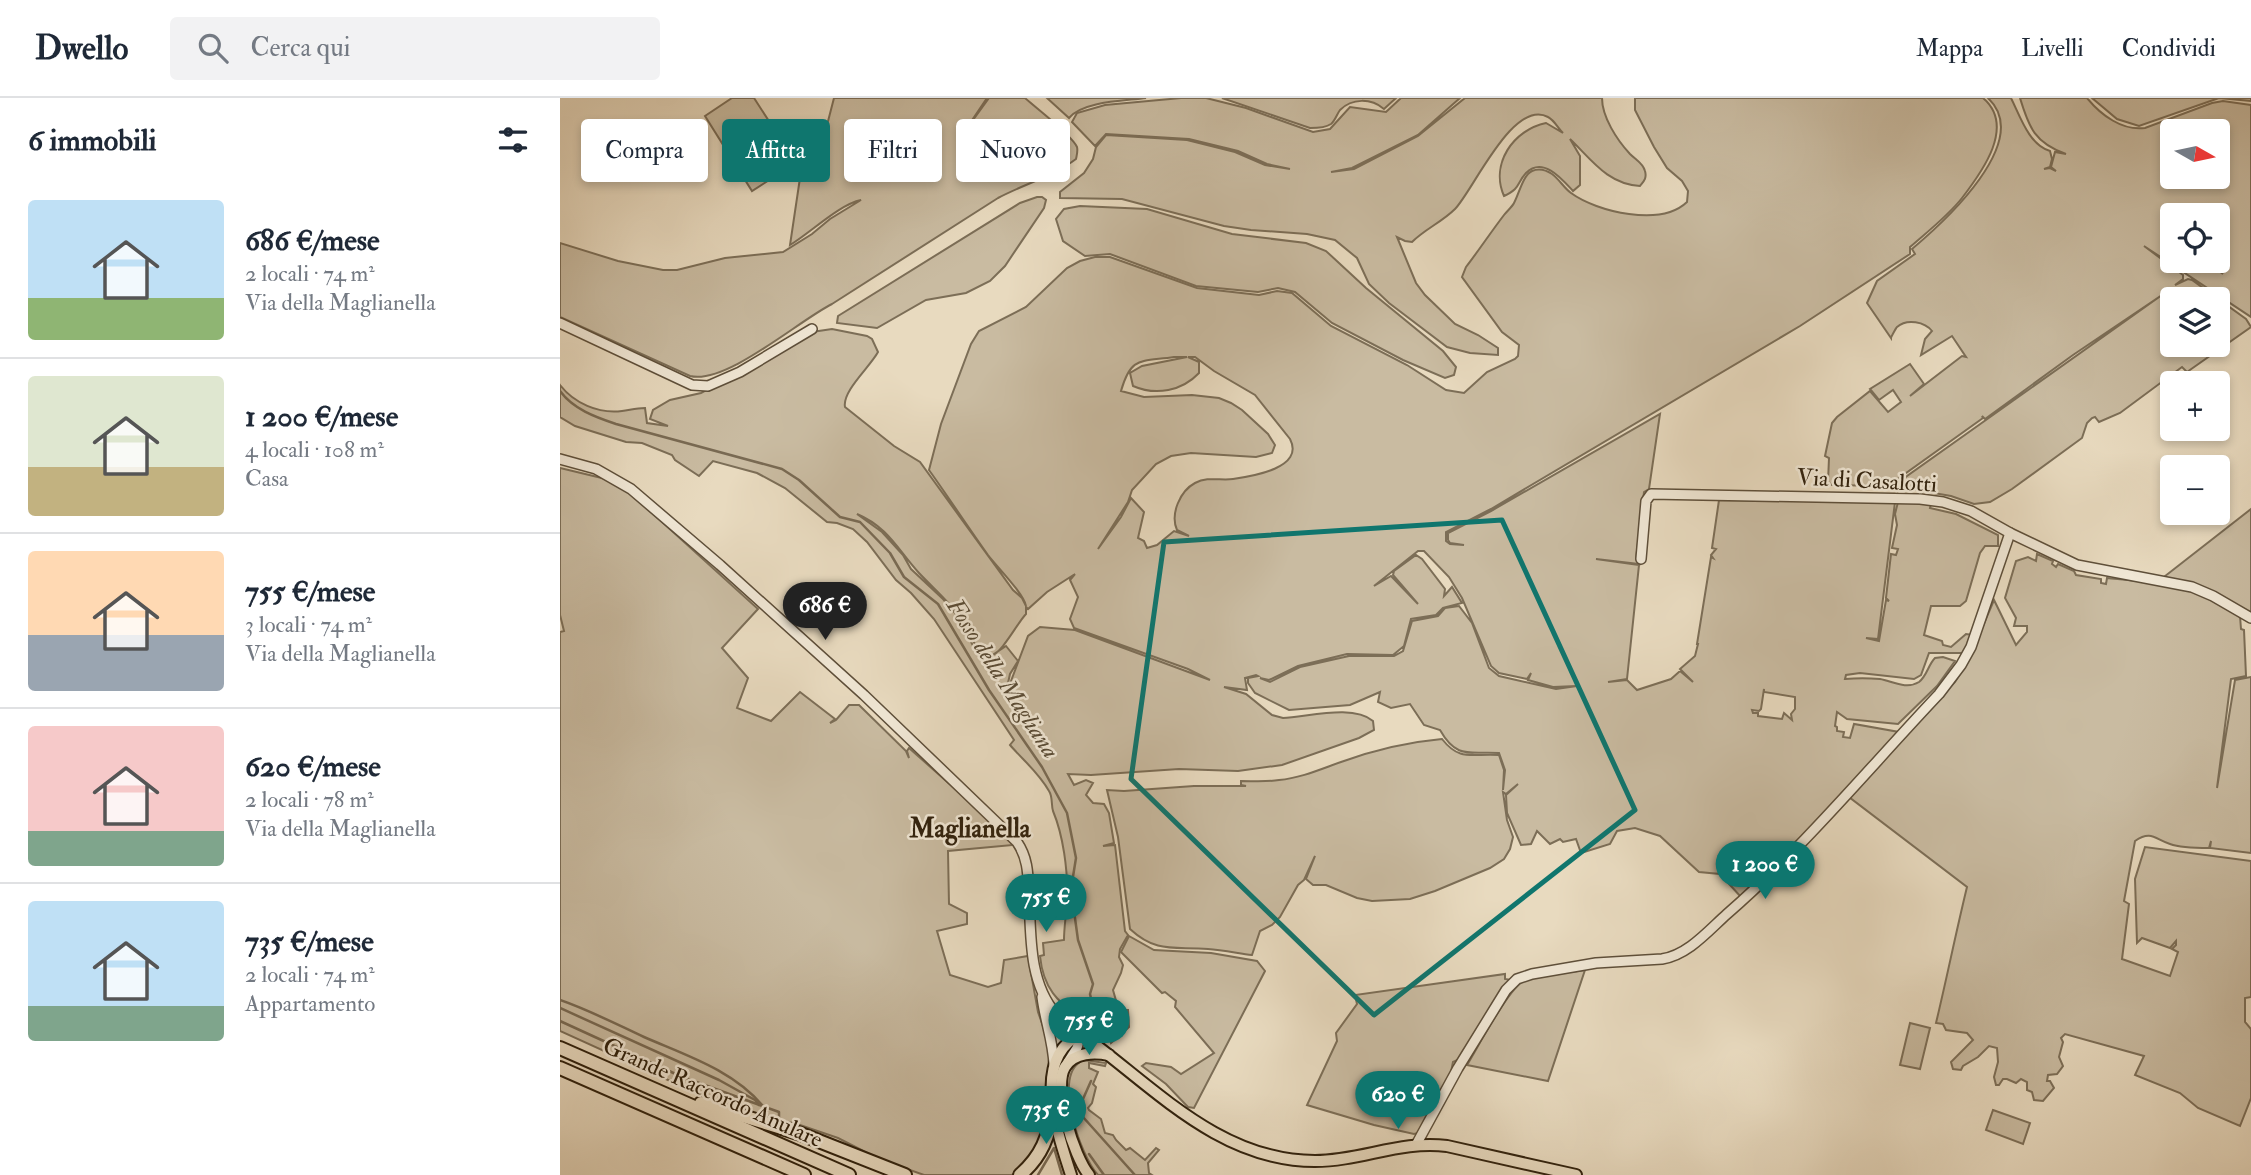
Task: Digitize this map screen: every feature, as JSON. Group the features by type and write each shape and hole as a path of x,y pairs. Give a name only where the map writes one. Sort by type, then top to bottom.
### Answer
{"highway":[{"name":"Grande Raccordo Anulare","path":"560,1048 849,1175"},
{"name":"Grande Raccordo Anulare","path":"560,1068 804,1175"},
{"path":"668,1096 782,1128 905,1175"},
{"path":"1020,1175 1044,1145 1049,1132 1052,1108"},
{"path":"753,1154 787,1175"}],"main road":[{"path":"1071,1175 1052,1108 1051,1087 1060,1066 1064,1045 1082,1034 1203,1127 1253,1150 1280,1157 1315,1161 1358,1156 1398,1147 1447,1146 1576,1175"},
{"path":"1060,1066 1083,1054 1112,1056"},
{"path":"1060,1066 1070,1135 1077,1157 1089,1175"}],"street":[{"path":"560,323 692,384 708,386 740,372 812,329"},
{"path":"560,459 602,471 641,497 872,702 1017,842 1024,853 1028,869 1033,955 1044,1012 1060,1066"},
{"name":"Via di Casalotti","path":"1641,559 1646,501 1649,495 1655,493 1928,500 1962,507 2085,568 2192,587 2251,618"},
{"path":"1416,1145 1458,1068 1514,981 1532,974 1568,967 1676,956 1780,866 1939,694 1961,665 1977,630 2010,533"},
{"path":"1041,988 1057,1015 1082,1034"}],"highlighted area":[{"path":"1502,520 1635,810 1374,1015 1131,779 1164,542"}],"shaded area":[{"path":"732,98 754,98 768,119 722,119 722,143 705,116"},
{"path":"834,98 987,98 973,119 956,119 956,182 1033,182 998,198 762,350 723,371 705,376 690,376 560,317 560,243 618,261 663,270 677,270 725,258 783,252 861,200 835,213 790,245 799,182 830,182 829,119"},
{"path":"989,98 1025,98 1049,119 974,119"},
{"path":"1047,98 1146,98 1094,105 1075,112 1069,118"},
{"path":"1206,98 1246,108 1313,132 1330,129 1350,107 1386,112 1401,98 1460,98 1418,135 1352,168 1331,172 1354,169 1418,136 1465,98 1602,98 1611,128 1630,154 1643,166 1645,178 1640,186 1618,181 1600,169 1570,139 1580,156 1580,185 1573,191 1552,171 1532,168 1516,188 1504,196 1500,184 1502,161 1515,141 1534,127 1546,123 1563,133 1550,118 1535,115 1521,121 1508,133 1450,214 1412,242 1397,237 1416,283 1425,295 1455,324 1498,348 1498,355 1470,353 1447,347 1389,303 1369,284 1357,258 1335,240 1307,234 1224,226 1122,199 1060,198 1060,192 1084,173 1093,159 1096,147 1106,135 1187,140 1235,152 1265,165 1290,169 1267,164 1238,151 1189,139 1106,134 1095,146 1072,122 1077,113 1105,105"},
{"path":"1222,98 1396,98 1384,109 1368,101 1350,103 1340,110 1331,124 1310,128"},
{"path":"1635,98 1983,98 1992,109 1996,122 1992,149 1978,175 1950,211 1910,247 1910,254 1800,326 1491,509 1446,532 1446,541 1450,544 1464,545 1450,543 1448,533 1491,511 1660,414 1649,489 1644,492 1636,559 1639,564 1596,559 1639,565 1627,679 1608,682 1627,680 1637,690 1671,679 1680,671 1693,682 1680,669 1695,656 1698,644 1711,557 1713,558 1711,555 1716,549 1712,548 1719,500 1895,502 1878,639 1866,638 1879,641 1886,600 1889,601 1886,598 1891,554 1896,555 1898,549 1892,548 1898,502 1931,504 1930,508 1956,514 1998,535 1998,546 1985,546 1980,553 1966,601 1960,606 1931,606 1924,635 1951,647 1966,634 1974,635 1966,653 1929,653 1921,675 1914,679 1860,673 1846,675 1845,679 1880,679 1909,685 1922,680 1935,658 1943,657 1955,661 1937,686 1898,724 1847,719 1837,712 1835,726 1837,731 1844,732 1843,737 1850,738 1854,724 1899,732 1804,836 1741,897 1720,874 1699,872 1660,836 1635,828 1617,831 1610,844 1581,853 1576,839 1563,842 1560,839 1550,844 1537,831 1531,844 1521,845 1507,813 1506,795 1518,784 1506,794 1503,792 1507,820 1513,837 1510,849 1504,859 1490,868 1410,899 1372,901 1326,885 1313,885 1306,879 1315,856 1304,880 1298,885 1280,917 1260,931 1252,955 1213,949 1158,946 1149,942 1130,929 1118,837 1107,790 1246,786 1241,785 1241,781 1270,781 1295,777 1378,750 1442,739 1461,754 1499,755 1504,770 1503,790 1505,770 1499,753 1458,750 1446,740 1440,730 1424,725 1410,704 1391,708 1378,702 1380,692 1350,705 1289,710 1255,693 1248,683 1248,678 1258,676 1256,675 1245,678 1247,690 1224,687 1246,694 1272,715 1283,718 1354,713 1373,721 1374,730 1359,738 1282,765 1238,771 1179,769 1068,774 1074,785 1086,780 1093,783 1086,795 1093,803 1104,804 1109,813 1114,843 1103,846 1115,845 1125,931 1128,935 1120,949 1119,957 1123,965 1113,990 1117,1004 1122,1010 1128,1010 1129,1027 1111,1043 1107,1031 1094,1031 1059,1000 1046,982 1042,970 1040,956 1044,955 1043,943 1064,940 1067,902 1064,853 1050,793 1036,772 1010,745 1014,740 934,619 896,580 867,542 853,529 827,522 785,488 757,473 713,461 699,476 675,460 672,455 642,443 626,442 575,426 560,417 560,385 572,397 587,406 604,411 645,408 647,423 668,426 650,419 653,410 670,400 701,393 812,332 832,329 867,336 872,339 878,352 852,387 845,407 894,446 920,462 1013,590 1022,598 1026,606 1021,595 988,555 929,470 941,424 971,344 979,331 1026,307 1067,268 1095,257 1110,257 1197,288 1259,295 1277,291 1292,293 1331,326 1407,365 1446,390 1464,393 1487,372 1518,356 1519,345 1502,332 1462,277 1466,267 1513,204 1529,173 1547,171 1582,200 1612,211 1662,214 1676,210 1687,202 1688,191 1682,181 1667,168 1635,110","holes":["1187,357 1142,366 1130,373 1133,386 1160,391 1177,388 1199,373 1199,362 1188,357 1195,357 1255,395 1290,439 1293,449 1284,464 1275,469 1233,479 1205,480 1195,483 1185,491 1176,510 1175,524 1177,530 1189,536 1174,531 1157,545 1147,548 1144,541 1138,538 1144,512 1131,498 1098,549 1128,502 1132,490 1156,464 1171,456 1191,453 1256,457 1272,453 1275,445 1268,434 1242,410 1219,398 1192,395 1144,397 1121,391 1133,366 1145,361","857,514 877,525 892,540 957,613 979,649 984,653 994,654 988,658 976,651 955,613 911,569 903,555 882,532","1418,551 1424,551 1449,577 1462,598 1491,666 1499,673 1527,679 1531,673 1528,680 1553,687 1577,686 1556,689 1499,676 1489,668 1472,623 1459,606 1445,608 1438,616 1412,621 1403,651 1394,656 1349,656 1300,667 1270,682 1260,678 1269,680 1298,666 1347,654 1393,655 1404,646 1411,619 1436,615 1443,608 1462,603 1452,587 1444,596 1445,589 1416,555 1394,571 1393,575 1418,604 1391,576 1374,586","1075,574 1070,580 1078,597 1070,619 1074,628 1188,669 1210,680 1075,630 1040,627 1028,636 1008,690 1010,699 1006,692 1010,674 1018,661 1006,646 997,652 1026,614 1026,607 1028,609 1047,592","1764,689 1764,692 1795,697 1792,720 1784,713 1782,719 1758,716 1758,713 1753,713 1752,710 1759,711"]},
{"path":"1988,98 2011,98 2036,143 2050,151 2050,167 2044,169 2056,171 2051,167 2055,152 2066,154 2047,145 2035,133 2020,98 2087,98 2113,120 2128,127 2145,128 2160,122 2160,189 2230,189 2230,119 2169,119 2223,101 2251,105 2251,317 2230,303 2230,287 2206,287 2185,273 2230,273 2230,203 2160,203 2160,257 2144,246 2160,258 2160,273 2183,275 2183,279 2175,285 2188,279 2202,287 2160,287 2160,296 1985,419 1982,416 1983,418 1892,483 1883,486 1832,485 1828,482 1829,458 1825,456 1832,423 1837,417 1870,391 1888,412 1901,402 1893,390 1879,400 1870,389 1910,364 1924,384 1910,396 1962,356 1966,357 1952,336 1921,355 1925,339 1932,331 1929,328 1916,322 1901,324 1891,338 1867,303 1877,281 1915,254 1912,249 1944,220 1979,180 1993,158 2000,136 1999,116"},
{"path":"2092,98 2219,98 2139,126 2117,119"},
{"path":"2219,98 2251,98 2251,101"},
{"path":"1070,138 1077,148 1076,159 1070,163"},
{"path":"746,182 766,182 752,191"},
{"path":"1037,197 1046,200 1044,208 1005,266 990,281 966,293 926,300 877,328 837,323 838,316 1020,203"},
{"path":"1080,206 1147,209 1232,234 1306,243 1326,251 1366,288 1443,351 1456,367 1454,375 1445,378 1403,360 1332,323 1295,292 1278,288 1258,292 1196,286 1110,254 1085,256 1063,241 1056,219 1064,209"},
{"path":"2160,296 2160,357 2208,357 2188,371 2182,367 2177,371 2160,371 2160,383 2120,413 2099,422 2095,417 2092,418 2087,423 2082,438 1990,502 1974,504 1951,496 1893,486"},
{"path":"2230,307 2246,319 2251,327 2230,342"},
{"path":"560,468 610,480 629,492 758,609 722,648 748,678 737,708 771,721 800,692 835,719 830,723 836,720 849,705 859,705 906,751 909,758 909,748 989,819 1013,845 948,851 949,904 967,913 967,924 937,931 950,975 988,987 1001,983 1004,960 1028,956 1038,1012 1050,1046 1049,1106 1047,1125 1030,1159 1012,1175 924,1175 879,1159 838,1138 712,1100 560,1031 560,632 564,631 560,615"},
{"path":"2251,509 2251,614 2213,596 2160,580"},
{"path":"2037,554 2053,561 2052,564 2056,567 2058,564 2074,571 2076,575 2101,579 2101,583 2106,584 2107,578 2189,590 2240,616 2241,629 2244,630 2246,676 2231,679 2217,788 2235,680 2251,677 2251,853 2210,848 2211,841 2209,848 2189,848 2170,844 2153,836 2145,836 2135,841 2124,901 2129,904 2122,959 2170,976 2178,952 2172,949 2176,941 2170,948 2142,938 2137,943 2135,879 2145,847 2251,861 2251,997 2245,998 2245,1022 2251,1029 2251,1098 2240,1126 2198,1108 2180,1093 2135,1075 2144,1056 2065,1034 2061,1038 2063,1042 2059,1057 2063,1066 2057,1074 2048,1075 2047,1081 2050,1081 2054,1088 2043,1101 2034,1100 2032,1092 2027,1090 2027,1082 2021,1079 2016,1083 2003,1079 1996,1085 1994,1077 1998,1062 1997,1048 1989,1046 1961,1070 1953,1069 1951,1062 1973,1040 1967,1033 1946,1030 1943,1024 1936,1023 1967,887 1849,797 1955,682 1968,661 1994,600 2016,645 2027,632 2027,626 2014,626 2016,618 2005,598 2016,561 2028,557 2036,561"},
{"path":"1129,936 1154,950 1211,953 1257,961 1265,971 1194,1108 1188,1107 1166,1084 1142,1066 1146,1063 1171,1067 1181,1074 1214,1053 1175,1007 1176,1001 1165,992 1162,993 1121,952"},
{"path":"1585,970 1548,1081 1467,1065 1518,985 1537,977"},
{"path":"1505,974 1505,979 1511,980 1462,1058 1453,1062 1451,1072 1422,1132 1414,1134 1374,1125 1307,1105 1337,1041 1336,1033 1357,1004 1355,995"},
{"path":"1910,1023 1930,1028 1920,1069 1900,1065"},
{"path":"1084,1060 1106,1063 1105,1066 1089,1063 1089,1068 1098,1072 1089,1110 1101,1119 1105,1133 1113,1135 1126,1150 1130,1148 1145,1160 1156,1148 1159,1150 1148,1163 1149,1173 1152,1175 1098,1175 1091,1165 1077,1134 1069,1097 1069,1080 1074,1068"},
{"path":"1993,1110 2030,1123 2023,1144 1986,1130"}],"waterway":[{"name":"Fosso della Magliana","path":"560,391 578,408 608,421 782,469 799,480 840,517 860,522 890,553 904,577 938,604 989,690 1042,767 1067,813 1076,858 1071,889 1078,940 1093,984 1090,994 1092,1003 1107,1034"},
{"path":"560,1000 708,1065 738,1083 763,1106"},
{"path":"560,1008 719,1080 755,1100 759,1105"},
{"path":"560,1021 680,1076 779,1112 779,1118"},
{"name":"Fosso della Magliana","path":"1091,1081 1083,1099 1083,1117 1135,1175"},
{"path":"1038,1175 1054,1148 1062,1175"},
{"path":"1089,1154 1104,1175"}],"district":[{"name":"Maglianella","path":"970,828"}]}
